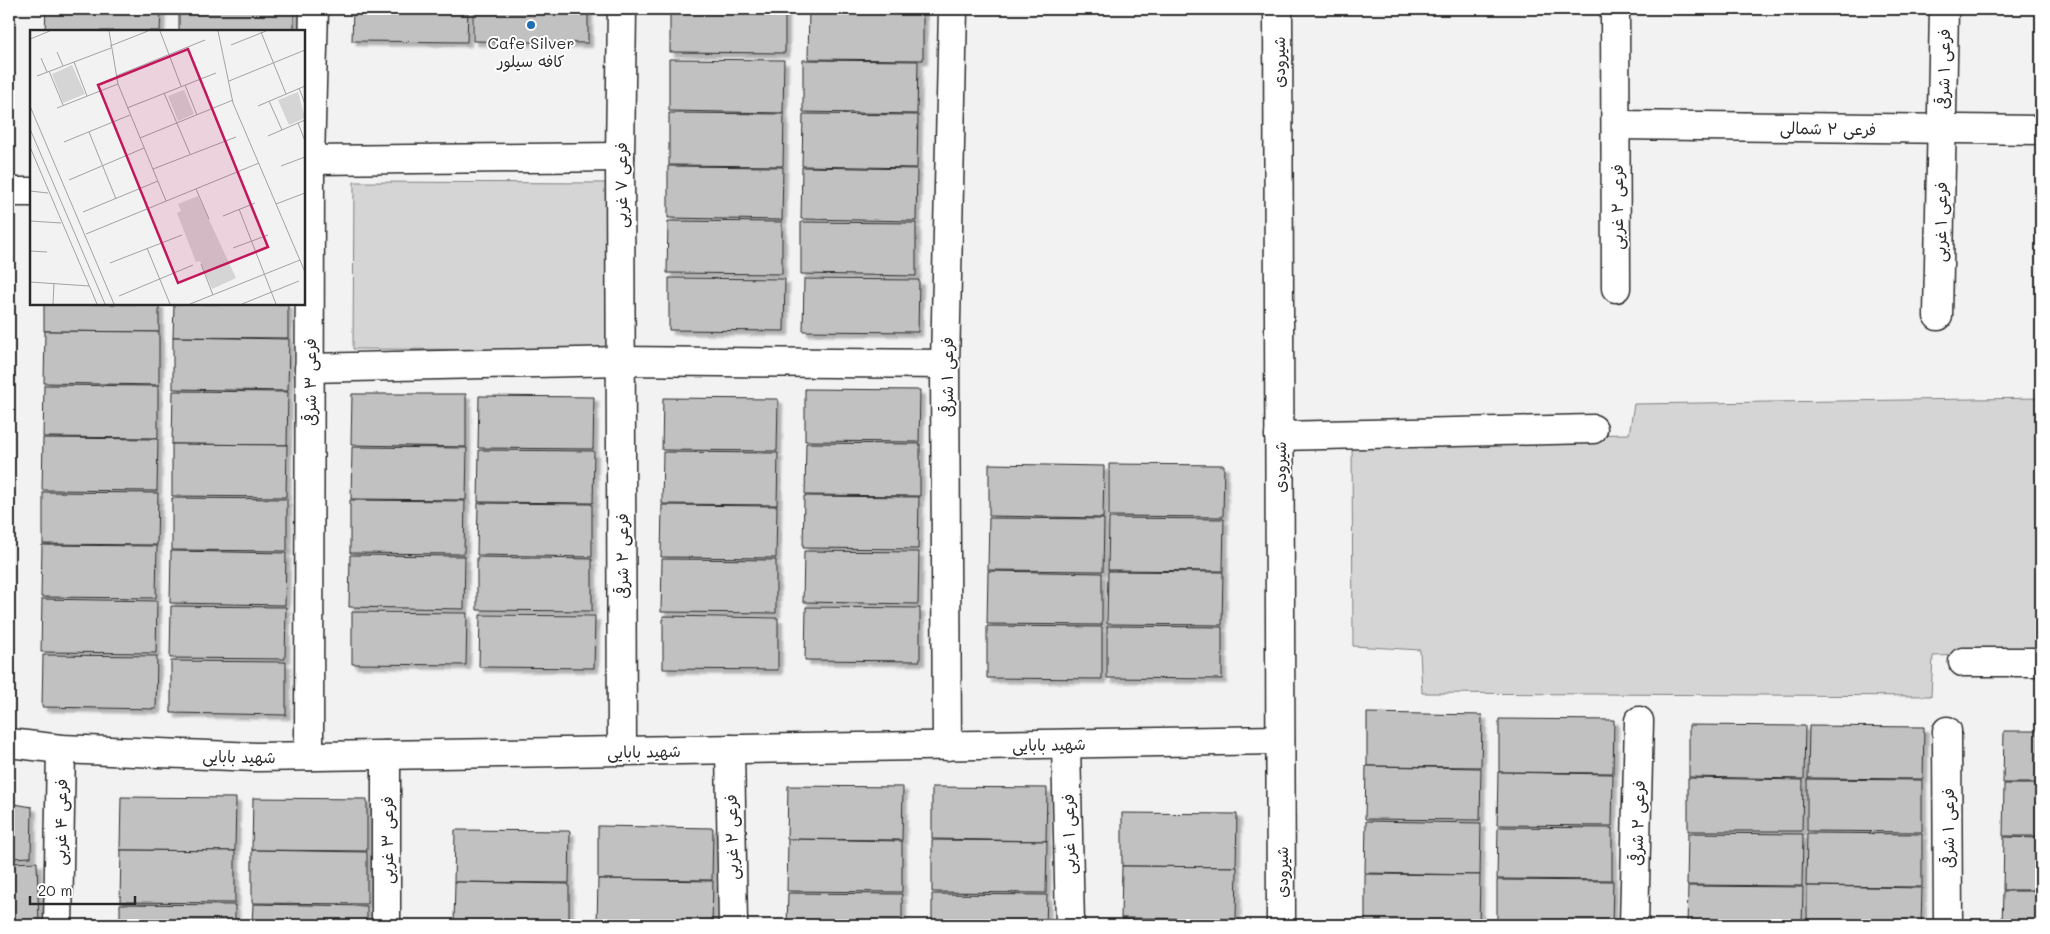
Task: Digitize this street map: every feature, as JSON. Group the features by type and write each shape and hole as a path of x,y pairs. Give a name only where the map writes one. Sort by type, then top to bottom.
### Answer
{"street":[{"name":"فرعی ۳ شرقی","path":"309,756 307,193 310,160 314,9"},
{"name":"فرعی ۷ غربی","path":"621,361 620,157 622,9"},
{"name":"فرعی ۱ شرقی","path":"947,746 945,364 953,9"},
{"name":"شیرودی","path":"1278,9 1281,925"},
{"path":"1615,9 1616,125"},
{"name":"فرعی ۱ شرقی","path":"1942,129 1944,9"},
{"name":"فرعی ۲ شمالی","path":"1616,125 2041,130"},
{"name":"فرعی ۲ غربی","path":"1616,125 1616,288"},
{"name":"فرعی ۱ غربی","path":"1938,316 1942,129"},
{"path":"310,160 620,157"},
{"path":"9,192 30,192"},
{"path":"309,368 621,361 945,364"},
{"name":"فرعی ۲ شرقی","path":"621,361 622,751"},
{"path":"1279,436 1593,429"},
{"path":"1963,662 2041,662"},
{"name":"فرعی ۲ شرقی","path":"1634,925 1639,721"},
{"name":"فرعی ۱ شرقی","path":"1946,731 1948,925"},
{"name":"شهید بابایی","path":"9,742 61,749 257,757 1280,740"},
{"name":"فرعی ۱ غربی","path":"1066,744 1070,925"},
{"name":"فرعی ۴ غربی","path":"58,925 61,749"},
{"name":"فرعی ۲ غربی","path":"730,749 733,925"},
{"name":"فرعی ۳ غربی","path":"386,755 386,925"}],"shaded area":[{"path":"354,182 608,183 607,350 353,349"},
{"path":"2041,398 2041,653 1933,656 1931,696 1422,693 1420,650 1353,646 1352,439 1629,434 1634,404"}],"building":[{"path":"46,9 161,9 160,30 45,30"},
{"path":"179,9 294,9 294,30 179,30"},
{"path":"353,9 468,9 467,42 352,41"},
{"name":"Cafe Silver کافه سیلور","path":"473,9 588,9 588,43 473,41"},
{"path":"670,9 785,9 785,53 670,52"},
{"path":"809,9 923,9 923,60 808,59"},
{"path":"669,59 784,60 783,113 669,111"},
{"path":"803,60 918,61 917,114 803,112"},
{"path":"669,113 784,114 783,166 669,165"},
{"path":"803,114 918,115 917,168 802,166"},
{"path":"668,166 783,167 782,220 668,218"},
{"path":"802,167 917,169 916,221 801,219"},
{"path":"668,221 782,222 782,274 667,273"},
{"path":"801,222 916,223 916,276 801,274"},
{"path":"669,278 785,279 784,331 669,330"},
{"path":"804,279 919,280 918,332 803,331"},
{"path":"44,305 159,305 159,332 44,331"},
{"path":"174,305 288,305 288,338 173,337"},
{"path":"45,331 159,332 159,385 44,383"},
{"path":"173,337 289,339 288,391 173,389"},
{"path":"44,385 158,386 158,438 43,437"},
{"path":"805,389 920,390 919,442 805,441"},
{"path":"173,391 288,392 287,445 172,444"},
{"path":"352,394 466,394 466,447 351,445"},
{"path":"479,396 594,397 593,449 478,448"},
{"path":"663,398 778,399 777,451 662,450"},
{"path":"43,438 158,439 157,491 42,490"},
{"path":"806,443 920,444 920,496 805,495"},
{"path":"172,444 287,445 286,497 172,496"},
{"path":"352,447 467,448 466,500 351,499"},
{"path":"479,450 594,451 593,503 478,502"},
{"path":"663,452 778,453 777,505 662,504"},
{"path":"989,464 1104,466 1103,518 989,516"},
{"path":"1109,464 1224,465 1223,517 1109,516"},
{"path":"43,492 158,493 157,545 43,544"},
{"path":"804,496 919,497 918,549 803,548"},
{"path":"172,498 287,499 287,551 172,550"},
{"path":"350,500 465,501 464,554 350,553"},
{"path":"478,503 592,504 592,557 477,555"},
{"path":"662,505 777,506 776,558 661,557"},
{"path":"989,518 1104,519 1103,571 988,570"},
{"path":"1109,518 1224,519 1223,571 1108,570"},
{"path":"42,545 157,546 156,598 41,597"},
{"path":"171,551 286,553 285,605 170,603"},
{"path":"804,551 919,552 918,604 803,602"},
{"path":"350,555 465,556 464,609 349,607"},
{"path":"477,557 592,559 592,611 477,610"},
{"path":"662,559 776,560 776,613 661,612"},
{"path":"988,571 1102,573 1102,625 987,624"},
{"path":"1108,571 1223,572 1222,625 1107,624"},
{"path":"42,599 157,601 156,653 41,652"},
{"path":"171,606 286,607 285,659 170,658"},
{"path":"806,607 920,608 920,661 805,660"},
{"path":"352,612 467,613 466,665 352,664"},
{"path":"480,615 595,616 594,668 479,667"},
{"path":"663,616 778,618 778,670 663,669"},
{"path":"987,626 1102,627 1102,679 987,678"},
{"path":"1107,626 1222,627 1222,679 1107,678"},
{"path":"43,655 157,656 156,709 42,707"},
{"path":"171,661 286,662 286,715 171,713"},
{"path":"1367,713 1482,715 1481,767 1367,766"},
{"path":"1499,719 1614,720 1613,773 1499,772"},
{"path":"1689,725 1805,726 1804,779 1689,777"},
{"path":"1809,726 1924,727 1923,779 1808,778"},
{"path":"2004,731 2041,731 2041,783 2003,783"},
{"path":"1366,766 1481,768 1480,820 1365,819"},
{"path":"1498,772 1613,774 1612,826 1497,825"},
{"path":"1688,778 1803,780 1802,831 1688,831"},
{"path":"1807,779 1922,780 1922,832 1807,831"},
{"path":"2004,784 2041,784 2041,836 2003,836"},
{"path":"788,786 903,787 902,840 787,839"},
{"path":"932,787 1047,788 1046,841 932,839"},
{"path":"121,797 236,798 235,851 120,850"},
{"path":"253,798 367,799 367,851 252,850"},
{"path":"9,803 32,807 31,857 9,858"},
{"path":"1122,813 1237,814 1236,867 1122,866"},
{"path":"1366,821 1481,823 1480,875 1365,873"},
{"path":"598,826 713,828 712,880 598,879"},
{"path":"1498,827 1612,828 1612,880 1497,879"},
{"path":"455,830 570,831 569,883 454,882"},
{"path":"1688,833 1803,834 1802,886 1687,885"},
{"path":"1807,833 1922,834 1922,887 1806,886"},
{"path":"2004,837 2041,838 2041,890 2003,890"},
{"path":"788,839 902,841 902,892 787,891"},
{"path":"932,840 1047,841 1046,893 932,892"},
{"path":"121,850 235,851 235,903 120,902"},
{"path":"252,850 367,852 367,904 252,903"},
{"path":"37,862 39,924 9,925 9,863"},
{"path":"1122,866 1237,867 1236,919 1121,918"},
{"path":"1365,874 1480,875 1479,925 1365,925"},
{"path":"598,879 713,881 712,925 597,925"},
{"path":"1497,880 1613,881 1612,925 1497,925"},
{"path":"455,882 569,884 569,925 454,925"},
{"path":"1688,886 1803,887 1802,925 1687,925"},
{"path":"1807,886 1922,888 1921,925 1807,925"},
{"path":"2003,891 2041,891 2041,925 2002,925"},
{"path":"788,893 902,894 902,925 787,925"},
{"path":"932,894 1047,895 1046,925 932,925"},
{"path":"120,904 235,905 235,925 120,925"},
{"path":"253,904 367,906 367,925 252,925"},
{"path":"1122,920 1236,921 1236,925 1122,925"}],"place":[{"name":"Cafe Silver کافه سیلور","path":"531,25"}]}
